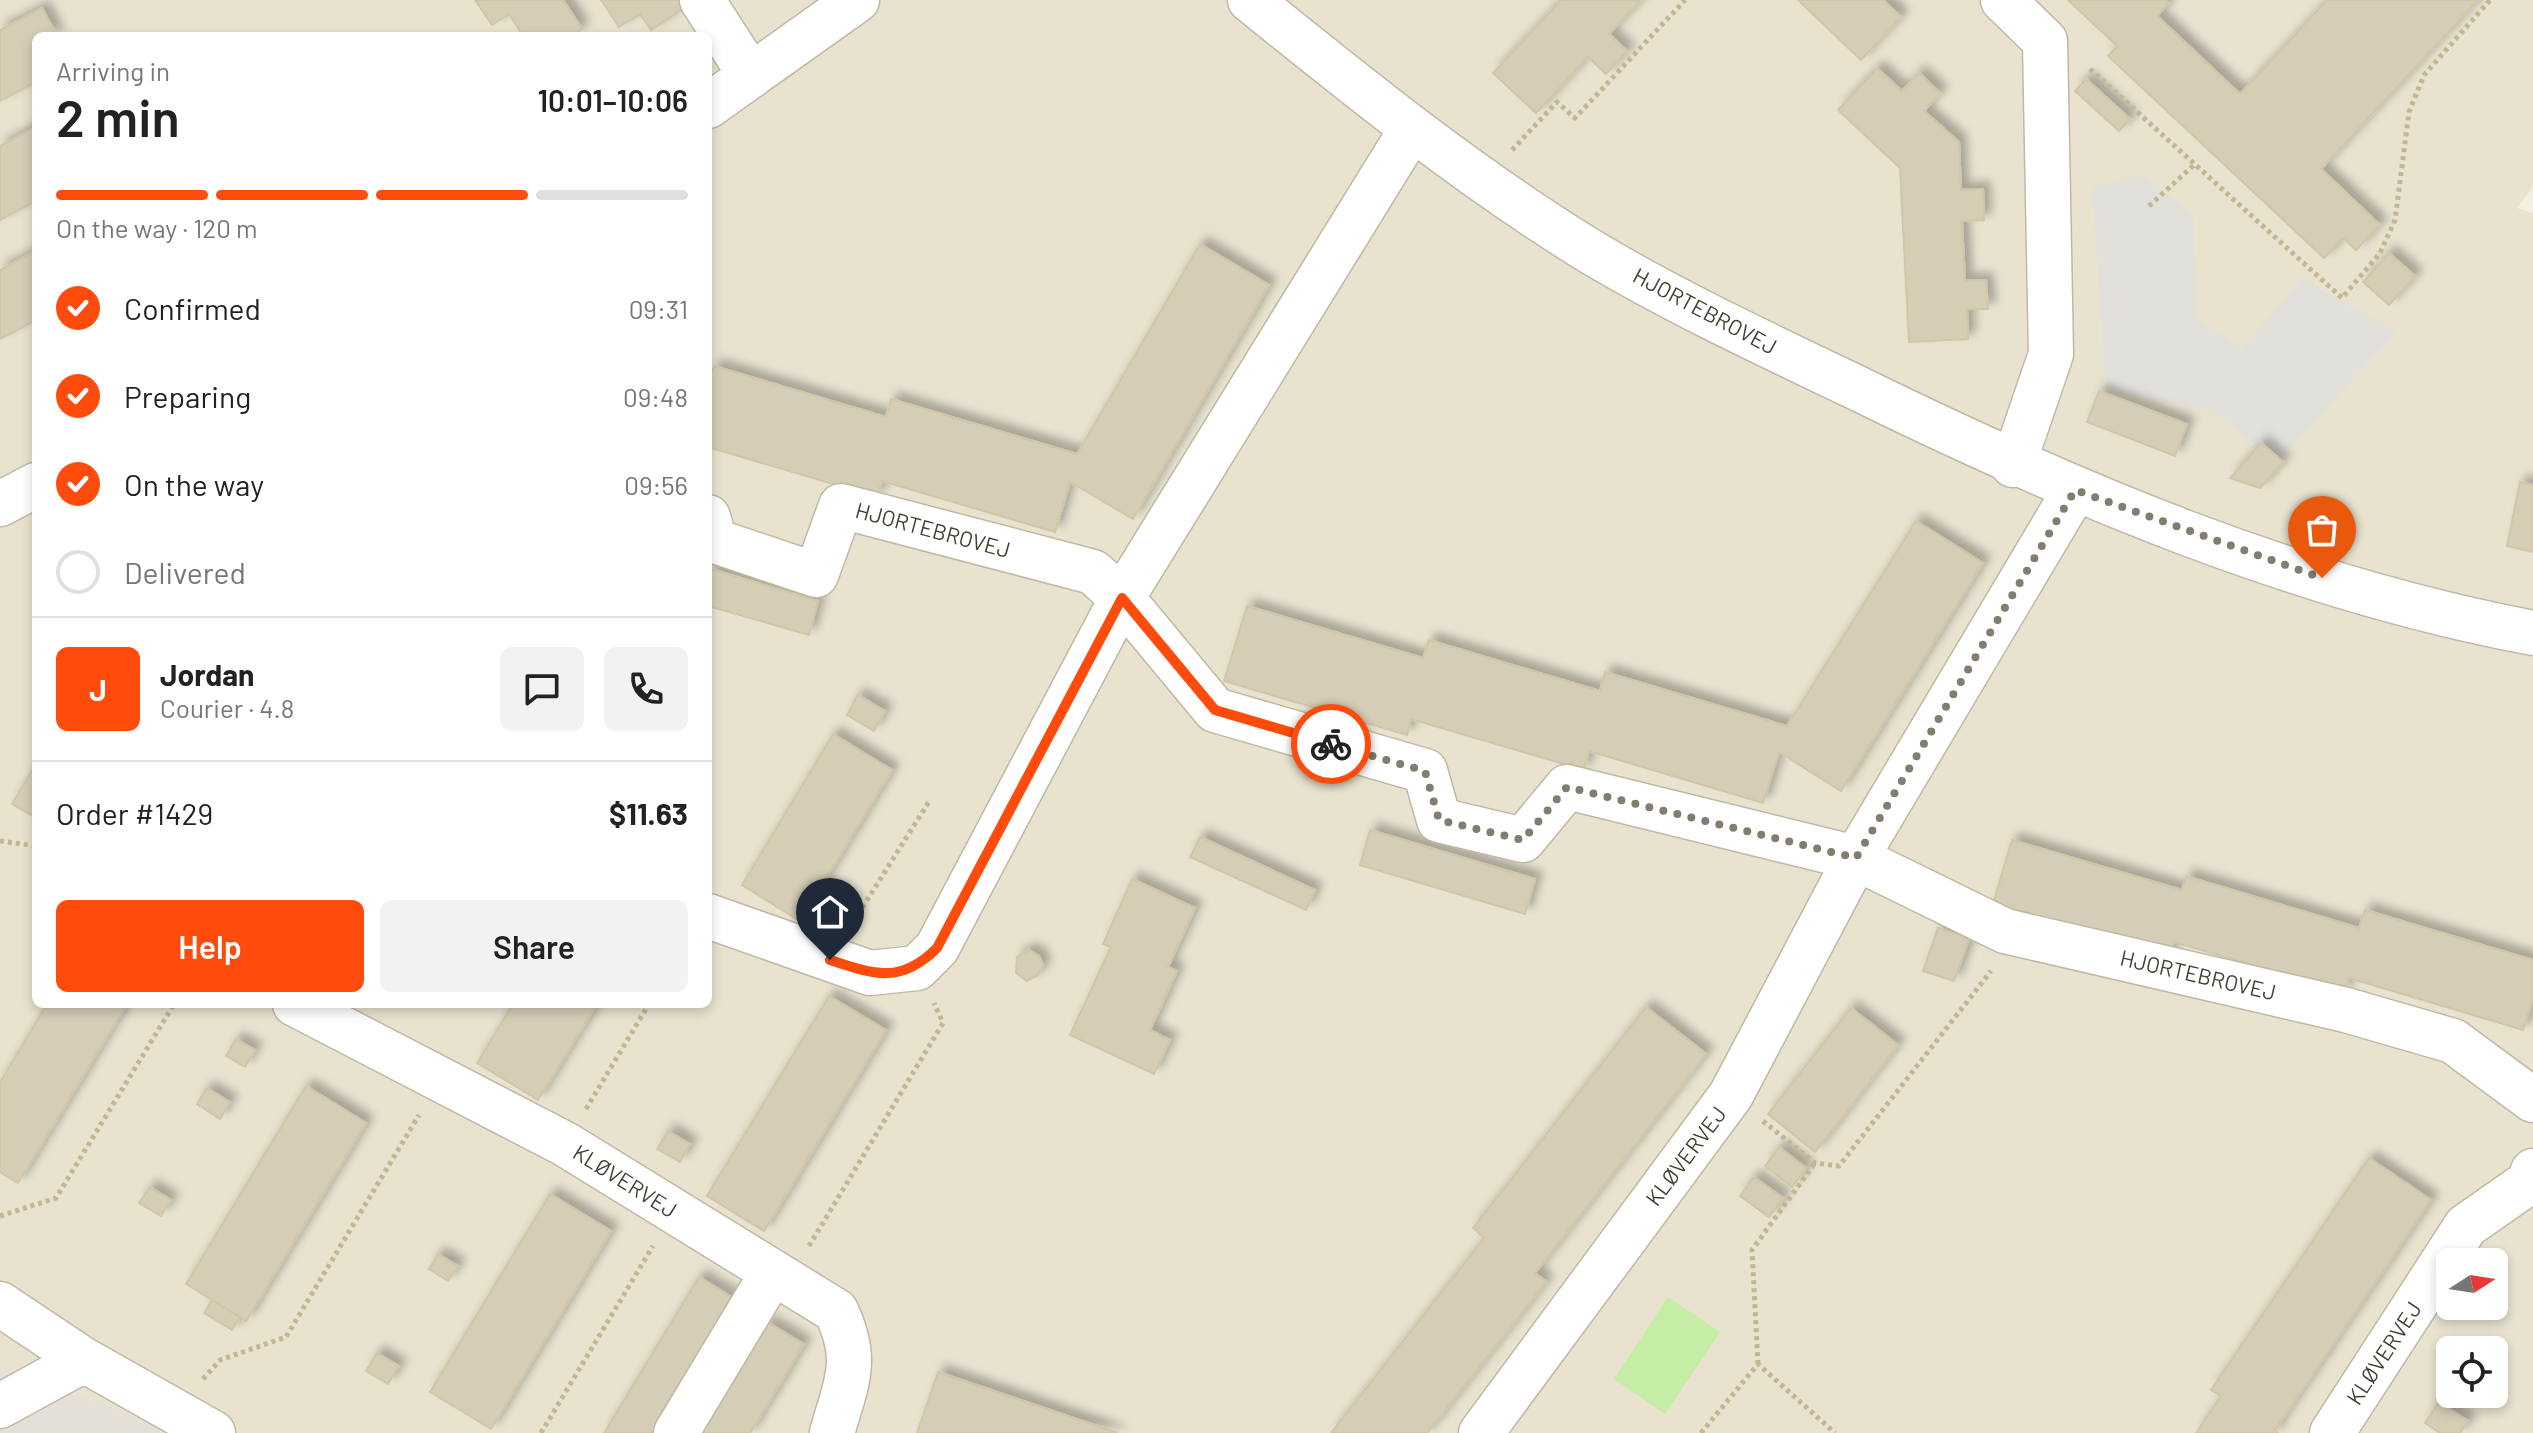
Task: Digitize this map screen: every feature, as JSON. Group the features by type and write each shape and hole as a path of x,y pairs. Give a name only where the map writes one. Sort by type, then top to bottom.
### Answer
{"street":[{"path":"702,0 751,76"},
{"path":"712,103 857,0"},
{"name":"HJORTEBROVEJ","path":"1250,0 1411,130 1589,250 1789,355 2013,465 2075,490 2293,571 2533,633"},
{"path":"2003,0 2045,41 2051,354 2013,465"},
{"path":"712,917 870,973 917,968 937,948 1122,598 1411,130"},
{"path":"0,504 32,487"},
{"path":"1856,858 2075,490"},
{"name":"HJORTEBROVEJ","path":"712,531 715,541 816,575 841,506 1093,572 1122,598 1215,710 1425,771 1439,820 1523,840 1567,787 1856,858 2005,931 2346,1010 2453,1041 2533,1100"},
{"name":"KLØVERVEJ","path":"1481,1433 1731,1095 1856,858"},
{"name":"KLØVERVEJ","path":"303,1008 565,1144 836,1311 849,1338 851,1366 832,1433"},
{"name":"KLØVERVEJ","path":"2332,1433 2466,1226 2529,1182 2533,1171"},
{"path":"676,1433 781,1277"},
{"path":"0,1304 84,1360 213,1433"},
{"path":"0,1406 84,1360"}],"path":[{"path":"1485,180 1557,102 1575,118 1685,0"},
{"path":"2045,41 2087,66 2342,298 2380,253 2395,220 2409,112 2424,75 2490,0"},
{"path":"2149,206 2195,164"},
{"path":"830,960 930,800"},
{"path":"0,841 32,845"},
{"path":"1731,1095 1815,1163 1839,1166 2001,957 2005,931"},
{"path":"781,1277 943,1023 917,968"},
{"path":"0,1216 56,1198 172,1008"},
{"path":"565,1144 647,1008"},
{"path":"174,1411 220,1360 286,1337 440,1080"},
{"path":"1701,1433 1758,1364 1752,1250 1815,1163"},
{"path":"541,1433 674,1211"},
{"path":"1758,1364 1835,1433"}],"shaded area":[{"path":"0,0 2533,0 2533,187 2517,208 2533,213 2533,1433 189,1433 0,1369"},
{"path":"2146,177 2193,215 2197,319 2241,349 2302,279 2396,332 2277,462 2214,412 2106,388 2092,187"},
{"path":"0,1369 189,1433 0,1433"}],"green space":[{"path":"1668,1297 1720,1332 1665,1414 1614,1379"}],"building":[{"path":"475,0 563,0 582,29 577,32 520,32 509,14 492,25"},
{"path":"601,0 679,0 684,8 651,30 640,14 619,27"},
{"path":"1561,0 1641,0 1609,34 1627,51 1606,74 1588,57 1536,113 1493,73"},
{"path":"1798,0 1883,0 1901,17 1861,60"},
{"path":"2068,0 2165,0 2168,3 2157,16 2240,94 2327,0 2478,0 2321,169 2380,225 2356,250 2343,238 2324,258 2108,56 2117,46"},
{"path":"42,8 55,32 32,32 32,84 0,101 0,30"},
{"path":"1877,68 1902,91 1919,73 1940,93 1924,111 1959,142 1961,190 1983,189 1984,220 1962,221 1965,281 1986,280 1988,309 1967,309 1968,339 1909,342 1900,168 1838,110"},
{"path":"2086,79 2130,119 2119,131 2075,91"},
{"path":"32,129 32,203 0,220 0,146"},
{"path":"1200,244 1269,285 1133,519 1070,482 1055,532 882,481 877,497 712,448 712,372 714,366 886,417 891,399 1077,454"},
{"path":"32,253 32,322 0,339 0,270"},
{"path":"2389,253 2415,276 2389,305 2363,282"},
{"path":"2099,391 2187,424 2175,456 2087,422"},
{"path":"2261,443 2283,462 2260,488 2230,478"},
{"path":"2520,482 2533,485 2533,552 2507,546"},
{"path":"1916,521 1983,563 1841,791 1779,752 1763,803 1589,751 1584,770 1411,719 1407,735 1224,681 1247,606 1423,658 1429,640 1600,691 1605,672 1787,726"},
{"path":"712,569 818,601 809,635 712,607"},
{"path":"858,695 885,711 874,731 847,715"},
{"path":"833,734 892,770 800,921 742,885"},
{"path":"32,771 32,816 12,804"},
{"path":"1370,830 1535,879 1525,914 1360,865"},
{"path":"1200,837 1315,890 1306,910 1190,857"},
{"path":"2012,840 2182,890 2186,876 2359,928 2365,910 2533,960 2533,998 2523,1030 2349,978 2345,992 2174,942 2169,957 1993,904"},
{"path":"1132,879 1195,908 1168,967 1177,971 1150,1030 1170,1040 1154,1074 1070,1035 1111,947 1103,944"},
{"path":"1938,928 1969,939 1954,981 1923,971"},
{"path":"1029,950 1039,956 1043,965 1038,975 1027,981 1016,973 1017,957"},
{"path":"829,996 886,1030 764,1231 707,1196"},
{"path":"1646,1007 1706,1054 1535,1273 1546,1282 1427,1433 1331,1433 1484,1238 1473,1228"},
{"path":"45,1008 125,1008 18,1183 0,1172 0,1082"},
{"path":"511,1008 595,1008 538,1100 477,1063"},
{"path":"1851,1008 1898,1045 1815,1152 1768,1114"},
{"path":"236,1039 255,1050 245,1067 226,1056"},
{"path":"306,1086 366,1123 246,1321 186,1284"},
{"path":"207,1088 230,1102 220,1119 197,1104"},
{"path":"668,1131 690,1144 680,1162 657,1149"},
{"path":"1779,1147 1806,1168 1792,1187 1765,1166"},
{"path":"2369,1158 2431,1200 2275,1430 2278,1433 2196,1433 2221,1396 2211,1390"},
{"path":"1754,1177 1783,1198 1769,1217 1740,1196"},
{"path":"150,1187 171,1200 161,1216 139,1203"},
{"path":"550,1194 611,1231 491,1429 430,1392"},
{"path":"438,1254 458,1266 448,1281 429,1269"},
{"path":"699,1277 735,1299 654,1433 604,1433"},
{"path":"212,1300 240,1317 232,1330 204,1313"},
{"path":"767,1322 804,1344 750,1433 700,1433"},
{"path":"377,1353 399,1366 388,1384 366,1371"},
{"path":"938,1372 1118,1433 917,1433"},
{"path":"2436,1406 2448,1408 2468,1421 2460,1433 2440,1433 2425,1423"}],"way so far":[{"path":"1331,744 1425,771 1439,820 1523,840 1567,787 1856,858 2075,490 2293,571 2322,578"}],"route":[{"path":"830,960 870,973 897,971 917,968 937,948 1122,598 1215,710 1331,744"}]}
